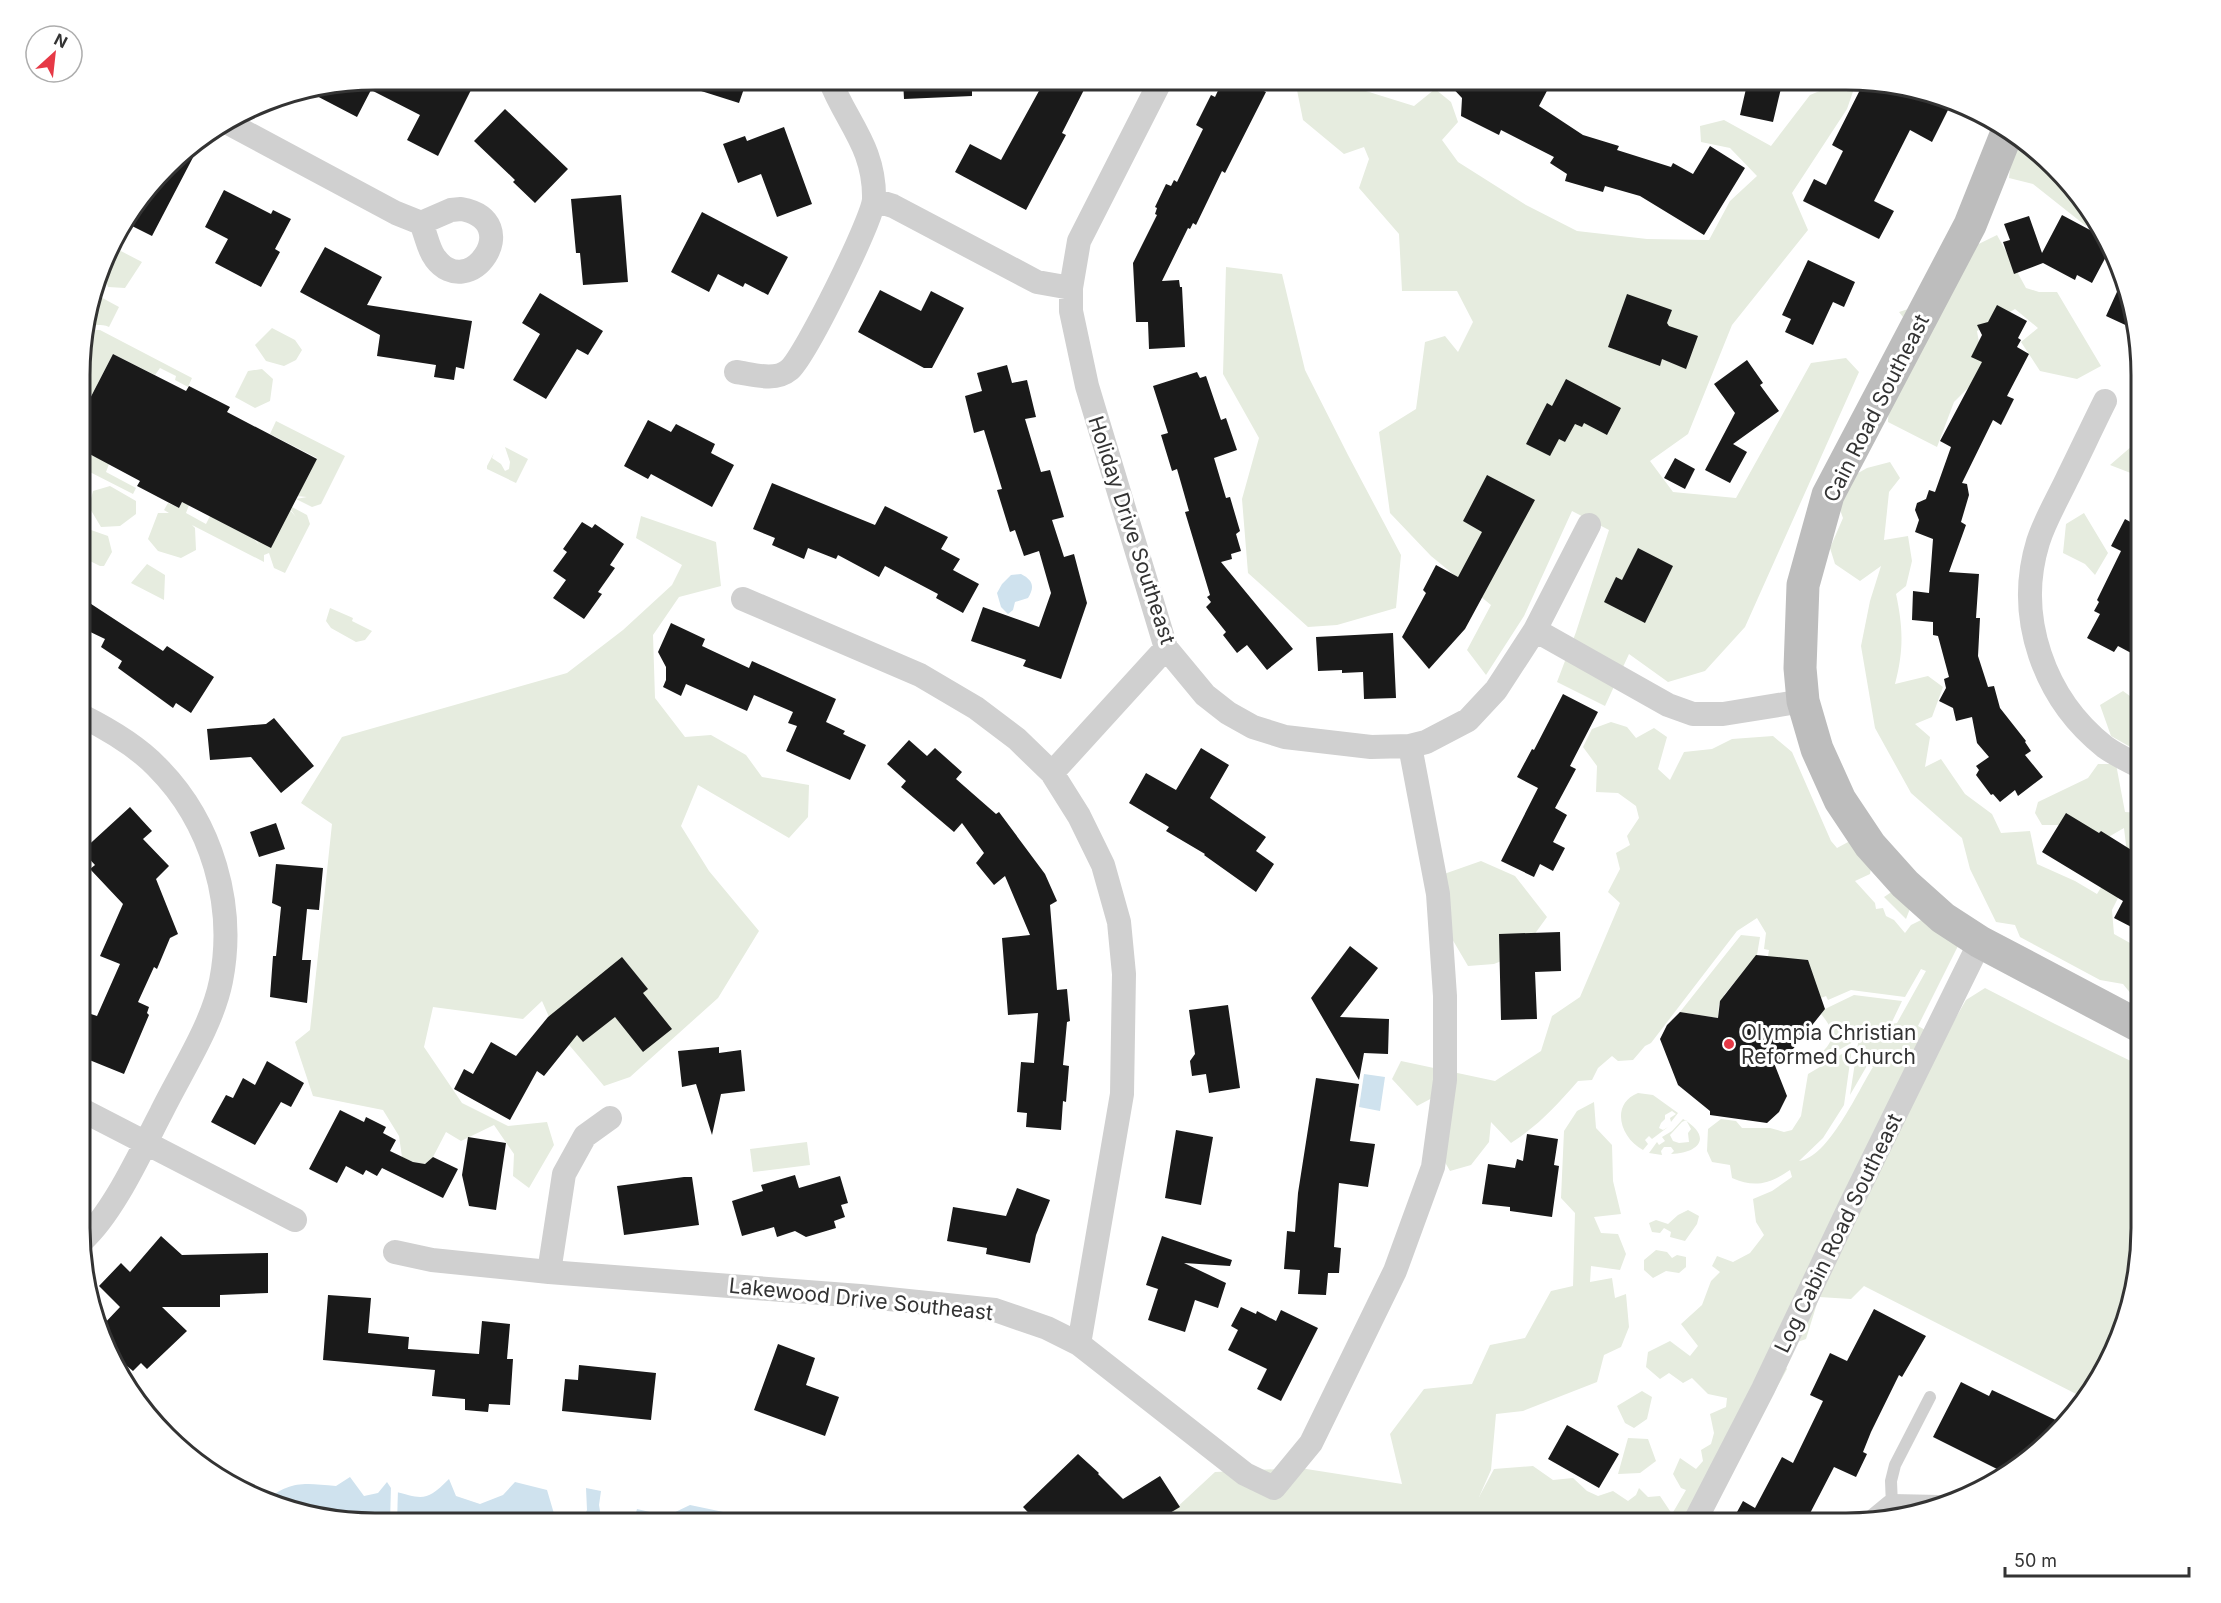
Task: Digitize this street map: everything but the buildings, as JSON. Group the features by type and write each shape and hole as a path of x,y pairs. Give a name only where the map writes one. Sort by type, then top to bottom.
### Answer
{"street":[{"path":"736,372 778,376 789,370 803,351 860,239 874,200 871,169 861,138 835,90"},
{"name":"Holiday Drive Southeast","path":"1156,90 1079,242 1071,288 1071,311 1087,386 1166,648 1204,695 1253,728 1285,737 1371,747 1410,746 1426,742 1468,720 1496,690 1535,630 1589,525"},
{"path":"235,127 396,213 421,224"},
{"name":"Cain Road Southeast","path":"1803,701 1800,668 1803,585 1828,495 1970,225 2005,138"},
{"path":"874,200 893,206 1037,282 1071,288"},
{"path":"2105,401 2048,515 2038,544 2031,577 2032,611 2037,648 2048,679 2070,712 2106,747 2131,761"},
{"path":"743,599 920,675 976,708 1009,733 1052,773 1079,816 1103,865 1119,922 1124,974 1122,1094 1079,1344"},
{"path":"1535,630 1668,705 1693,714 1723,714 1803,701 1817,749 1840,800 1870,845 1905,884 1943,918 1980,942 2131,1022"},
{"path":"1052,773 1166,648"},
{"path":"90,720 110,729 157,766 186,803 208,843 218,873 225,910 225,947 221,982 209,1018 146,1143 121,1188 90,1233"},
{"name":"Lakewood Drive Southeast","path":"395,1252 432,1260 549,1272 860,1296 995,1310 1047,1328 1079,1344 1245,1474 1274,1488 1311,1443 1395,1271 1433,1167 1446,1080 1445,996 1438,894 1410,746"},
{"name":"Log Cabin Road Southeast","path":"1699,1513 1763,1389 1980,942"},
{"path":"90,1114 295,1220"},
{"path":"549,1272 564,1174 585,1136 610,1118"}],"lane":[{"path":"1883,1511 1894,1465 1930,1397"}],"shaded area":[{"path":"1297,90 1363,90 1414,106 1436,90 1451,102 1458,122 1442,140 1458,162 1526,205 1577,231 1647,239 1709,240 1730,201 1757,176 1730,148 1701,142 1700,126 1724,120 1771,146 1810,95 1822,90 1853,90 1847,109 1792,193 1808,230 1732,325 1688,434 1650,461 1673,492 1736,498 1811,363 1846,358 1859,372 1745,627 1705,671 1668,682 1629,654 1605,706 1557,682 1609,530 1572,511 1524,616 1486,675 1467,650 1491,605 1431,556 1390,513 1379,432 1416,409 1425,342 1445,336 1458,352 1473,322 1457,291 1402,291 1399,234 1359,188 1369,159 1364,147 1344,154 1303,120"},
{"path":"2013,144 2048,173 2083,216 2088,223 2086,226 2033,184 2009,178"},
{"path":"1997,235 2026,288 2039,292 2057,292 2101,366 2077,379 2040,371 2021,342 2038,328 2015,309 1977,331 1984,372 1954,402 1937,447 1888,422 1889,400 1914,331 1899,312 1920,305 1948,259"},
{"path":"119,250 142,262 125,288 108,287 106,281"},
{"path":"1226,267 1282,274 1305,370 1401,555 1396,608 1337,625 1308,627 1248,573 1242,499 1259,438 1223,374"},
{"path":"101,297 119,307 109,327 94,325"},
{"path":"272,328 295,340 302,350 296,360 284,366 266,361 255,345"},
{"path":"93,330 100,330 192,378 188,387 175,380 176,376 160,368 155,375 113,354 90,399"},
{"path":"262,369 273,379 270,401 255,408 235,397 248,371"},
{"path":"276,421 345,456 321,504 312,507 296,499 307,497 297,496 317,458 270,434"},
{"path":"505,447 528,459 516,483 487,469 494,453 492,458 501,464 505,471 509,469 510,462"},
{"path":"2131,447 2131,473 2110,465"},
{"path":"90,456 109,464 106,472 136,488 133,494 90,472"},
{"path":"1890,462 1900,478 1889,492 1884,540 1908,536 1912,561 1906,586 1896,594 1902,639 1895,684 1928,676 1943,687 1932,717 1915,724 1930,737 1925,767 1941,759 1965,794 1992,814 2001,833 2030,831 2037,864 2097,894 2108,876 2128,862 2124,828 2098,843 2059,825 2042,825 2035,813 2038,802 2088,778 2098,764 2116,764 2125,812 2131,812 2131,880 2121,892 2112,910 2114,934 2131,944 2131,994 2123,984 2100,980 2020,937 2015,925 1996,922 1970,869 1962,838 1911,793 1875,728 1861,646 1870,601 1881,566 1860,581 1835,564 1830,548 1843,518 1832,488 1867,468"},
{"path":"110,486 136,501 136,514 120,526 101,527 90,509 93,491"},
{"path":"182,502 189,505 186,513 206,524 210,516 254,539 259,545 256,540 290,510 296,517 291,510 292,507 307,515 310,524 285,573 274,568 269,553 264,555 264,562 192,525 195,528 196,550 181,558 158,551 148,539 158,513 169,513 164,510 168,503 179,508"},
{"path":"2084,513 2108,553 2095,575 2085,564 2063,553 2066,524"},
{"path":"641,516 716,542 721,586 679,597 653,635 655,698 685,737 711,735 746,755 762,777 809,785 808,817 789,838 698,785 681,826 709,871 759,931 718,998 630,1077 604,1086 553,1026 542,1001 523,1019 433,1007 424,1047 462,1103 508,1126 547,1122 554,1145 529,1188 513,1176 514,1154 494,1125 461,1141 446,1132 433,1157 425,1164 413,1162 402,1157 399,1136 383,1110 313,1096 295,1042 310,1030 332,824 301,803 342,737 567,673 623,630 672,585 682,565 636,538"},
{"path":"90,531 108,536 112,552 104,566 90,561"},
{"path":"147,564 165,575 164,600 131,583"},
{"path":"330,608 353,618 352,621 372,631 365,640 356,642 331,628 326,621"},
{"path":"2123,691 2131,697 2131,747 2111,736 2100,705"},
{"path":"1611,722 1627,727 1636,738 1654,728 1667,737 1658,769 1670,780 1684,752 1712,749 1732,739 1773,736 1792,752 1831,841 1837,848 1861,835 1874,852 1870,874 1855,881 1875,903 1876,909 1883,908 1886,916 1894,920 1905,933 1911,925 1931,915 1961,940 1918,1026 1943,1040 1966,1000 1985,988 2131,1061 2129,1266 2116,1320 2102,1354 2077,1395 1864,1286 1851,1299 1819,1297 1806,1339 1775,1350 1787,1369 1731,1471 1686,1513 1673,1513 1686,1490 1681,1488 1673,1474 1680,1458 1696,1469 1703,1461 1701,1450 1711,1444 1714,1433 1710,1414 1726,1407 1727,1398 1708,1394 1692,1378 1683,1383 1669,1373 1660,1379 1646,1367 1648,1352 1670,1341 1690,1356 1698,1346 1681,1324 1702,1305 1711,1281 1720,1272 1712,1266 1717,1256 1733,1262 1750,1253 1764,1235 1756,1222 1753,1199 1772,1191 1792,1177 1790,1170 1775,1179 1755,1184 1732,1178 1730,1165 1712,1162 1707,1151 1708,1129 1721,1119 1736,1121 1742,1128 1770,1128 1784,1132 1792,1130 1801,1116 1808,1074 1852,1048 1844,1105 1823,1138 1799,1161 1810,1157 1821,1148 1841,1122 1873,1067 1868,1064 1850,1095 1858,1043 1853,1042 1812,1065 1832,1036 1828,1023 1821,1014 1825,1009 1854,995 1902,1001 1891,1024 1897,1023 1926,971 1921,969 1905,997 1851,990 1828,1000 1826,996 1821,998 1768,956 1769,950 1764,949 1766,933 1757,918 1737,931 1651,1043 1645,1046 1633,1060 1618,1061 1612,1056 1598,1068 1592,1080 1578,1081 1547,1115 1511,1143 1491,1122 1489,1142 1471,1165 1450,1171 1431,1138 1436,1096 1417,1106 1392,1079 1401,1061 1495,1081 1541,1051 1552,1016 1580,997 1620,903 1608,892 1620,869 1616,853 1630,845 1627,836 1639,818 1636,806 1618,793 1596,792 1597,766 1583,747 1592,729"},
{"path":"1481,861 1515,876 1547,917 1521,953 1494,964 1468,966 1448,932 1444,874"},
{"path":"1893,891 1911,906 1906,919 1884,897"},
{"path":"1741,935 1760,937 1757,955 1724,995 1726,1001 1719,1004 1718,1018 1680,1012"},
{"path":"1638,1093 1653,1095 1678,1113 1671,1122 1670,1118 1676,1114 1672,1111 1665,1115 1659,1128 1663,1130 1668,1127 1652,1139 1649,1136 1645,1140 1648,1144 1643,1150 1629,1138 1621,1121 1624,1105 1629,1098"},
{"path":"1594,1102 1596,1128 1612,1145 1613,1181 1621,1214 1594,1217 1601,1233 1618,1234 1626,1254 1620,1270 1591,1266 1590,1282 1612,1278 1615,1298 1626,1294 1629,1327 1621,1347 1604,1355 1597,1382 1523,1411 1496,1414 1491,1470 1479,1497 1494,1469 1533,1466 1553,1480 1573,1478 1587,1491 1598,1496 1613,1491 1628,1501 1636,1495 1639,1488 1648,1497 1660,1496 1671,1513 1171,1513 1215,1472 1300,1468 1402,1484 1390,1434 1424,1389 1472,1384 1490,1345 1525,1338 1551,1291 1573,1286 1575,1213 1561,1198 1564,1131 1577,1111"},
{"path":"1683,1119 1685,1120 1670,1135 1673,1141 1689,1142 1688,1133 1691,1129 1687,1122 1698,1132 1699,1142 1696,1147 1681,1153 1671,1154 1674,1151 1671,1147 1664,1147 1661,1151 1662,1155 1649,1153 1657,1142 1659,1145 1665,1141 1662,1137 1672,1131"},
{"path":"807,1142 810,1165 753,1172 750,1149"},
{"path":"1688,1210 1699,1216 1697,1224 1685,1241 1670,1237 1671,1232 1664,1228 1660,1233 1652,1232 1649,1223 1656,1220 1668,1224"},
{"path":"1656,1250 1667,1252 1672,1258 1677,1255 1686,1257 1686,1267 1679,1273 1666,1271 1653,1278 1644,1270 1644,1260"},
{"path":"1642,1391 1652,1397 1647,1419 1634,1428 1625,1423 1617,1406"},
{"path":"1628,1438 1648,1439 1656,1461 1640,1473 1618,1474"}],"water":[{"path":"1021,574 1030,581 1032,590 1028,598 1015,602 1013,610 1008,614 1001,607 997,593 1011,575"},
{"path":"1364,1074 1385,1077 1380,1111 1359,1107"},
{"path":"350,1477 364,1496 378,1493 387,1482 393,1491 424,1497 435,1492 449,1479 456,1496 480,1504 503,1495 515,1482 547,1490 554,1513 337,1511 274,1494 290,1486 306,1484 336,1486"},
{"path":"586,1488 601,1491 600,1513 586,1513"},
{"path":"690,1505 728,1513 673,1513"},
{"path":"637,1509 654,1513 636,1513"}],"pier":[{"path":"391,1485 398,1489 397,1513 390,1513"}],"place":[{"name":"Olympia Christian Reformed Church","path":"1729,1044"}]}
